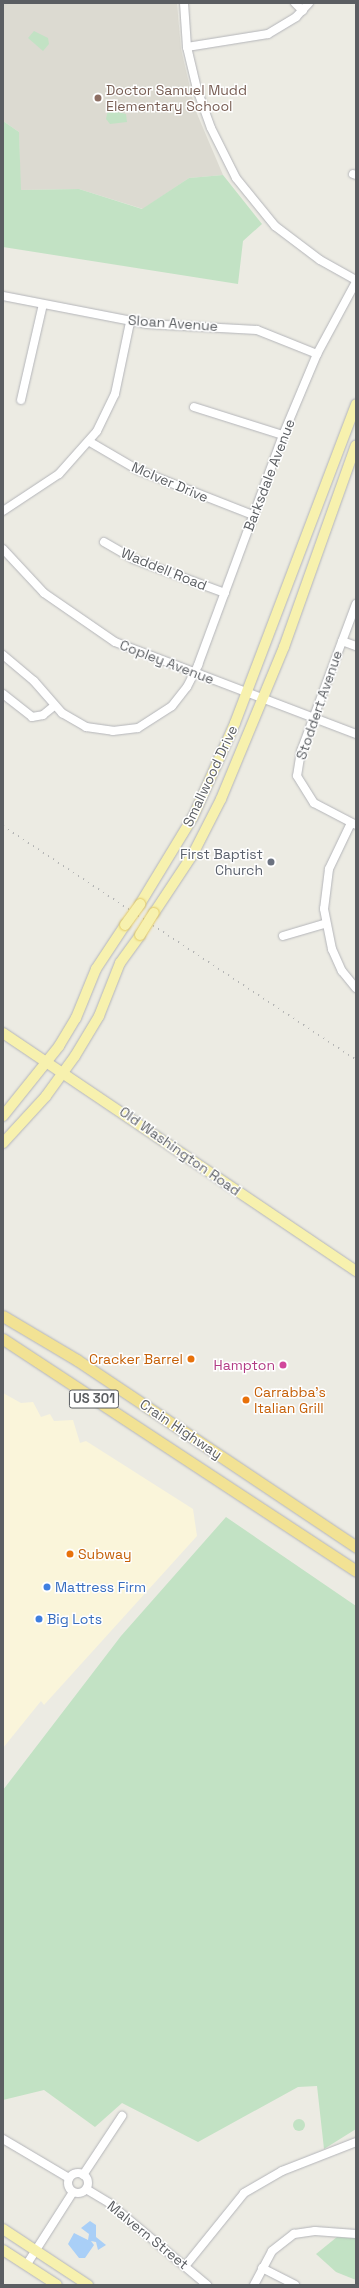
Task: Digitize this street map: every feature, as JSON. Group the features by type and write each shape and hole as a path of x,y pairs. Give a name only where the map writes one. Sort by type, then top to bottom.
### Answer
{"highway":[{"name":"Crain Highway","path":"3,1316 77,1360 356,1547"},
{"name":"Crain Highway","path":"3,1340 356,1571"}],"main road":[{"name":"Smallwood Drive","path":"3,1116 47,1062 76,1018 101,960 140,904 193,817 248,693 356,404"},
{"name":"Smallwood Drive","path":"3,1144 64,1071 99,1016 122,959 140,935 206,831 262,699 356,445"},
{"name":"Old Washington Road","path":"3,1033 47,1062 64,1071 356,1271"},
{"path":"3,2229 36,2249 88,2285"},
{"path":"3,2250 58,2285"}],"street":[{"path":"184,3 187,47 204,112 246,193 275,226 298,245 356,281"},
{"path":"295,3 303,11"},
{"path":"187,47 259,37 282,27 303,11 309,3"},
{"name":"Barksdale Avenue","path":"3,655 26,674 54,706 86,727 124,731 161,716 187,687 194,673 283,435 317,354 356,281"},
{"name":"Sloan Avenue","path":"3,296 130,322 257,330 317,354"},
{"path":"21,400 43,304"},
{"path":"3,511 59,474 90,442 116,394 130,322"},
{"path":"194,407 283,435"},
{"name":"McIver Drive","path":"90,442 138,470 253,515"},
{"name":"Waddell Road","path":"104,542 133,559 225,593"},
{"name":"Copley Avenue","path":"3,549 44,593 96,631 132,651 356,734"},
{"name":"Stoddert Avenue","path":"353,824 314,803 297,778 301,751 356,604"},
{"path":"342,641 356,646"},
{"path":"3,694 32,716 43,715 54,706"},
{"path":"353,824 326,878 324,924 337,962 356,988"},
{"path":"283,936 324,924"},
{"path":"83,2175 122,2116"},
{"path":"3,2139 69,2178"},
{"path":"186,2265 244,2193 282,2171 356,2142"},
{"path":"27,2264 73,2192 86,2189 87,2180 83,2175 77,2173 69,2178"},
{"path":"69,2178 69,2187 73,2192"},
{"name":"Malvern Street","path":"86,2189 109,2203 186,2265 207,2285"},
{"path":"254,2285 262,2268 276,2246 300,2232 356,2234"},
{"path":"262,2268 295,2285"}],"shaded area":[{"name":"Doctor Samuel Mudd Elementary School","path":"3,3 177,3 181,49 195,109 223,175 189,178 143,209 79,189 20,190 19,132 3,121"},
{"path":"3,1393 21,1403 33,1402 41,1417 50,1414 54,1421 73,1420 80,1443 86,1441 193,1509 197,1536 44,1705 41,1701 3,1748"}],"green space":[{"path":"34,31 48,38 49,44 43,51 28,38"},
{"path":"108,110 126,114 127,122 110,124 106,119"},
{"path":"3,121 19,132 21,190 79,189 142,209 189,178 223,175 262,224 243,241 238,284 3,247"},
{"path":"226,1517 356,1606 356,2129 324,2149 317,2086 298,2087 198,2142 122,2103 95,2127 44,2090 3,2100 3,1790 121,1636"},
{"path":"301,2119 304,2120 304,2130 297,2131 294,2130 293,2123 294,2120"},
{"path":"337,2237 356,2238 356,2280 336,2272 316,2254"}],"water":[{"path":"90,2221 96,2225 96,2237 106,2245 98,2250 96,2242 91,2241 94,2245 85,2258 79,2258 68,2244 74,2233 88,2240 89,2234 81,2228"}],"railway":[{"path":"3,826 356,1060"}],"place":[{"name":"Doctor Samuel Mudd Elementary School","path":"98,98"},
{"name":"First Baptist Church","path":"271,862"},
{"name":"Cracker Barrel","path":"191,1359"},
{"name":"Hampton","path":"283,1365"},
{"name":"Carrabba's Italian Grill","path":"246,1400"},
{"name":"Subway","path":"70,1554"},
{"name":"Mattress Firm","path":"47,1587"},
{"name":"Big Lots","path":"39,1619"}]}
